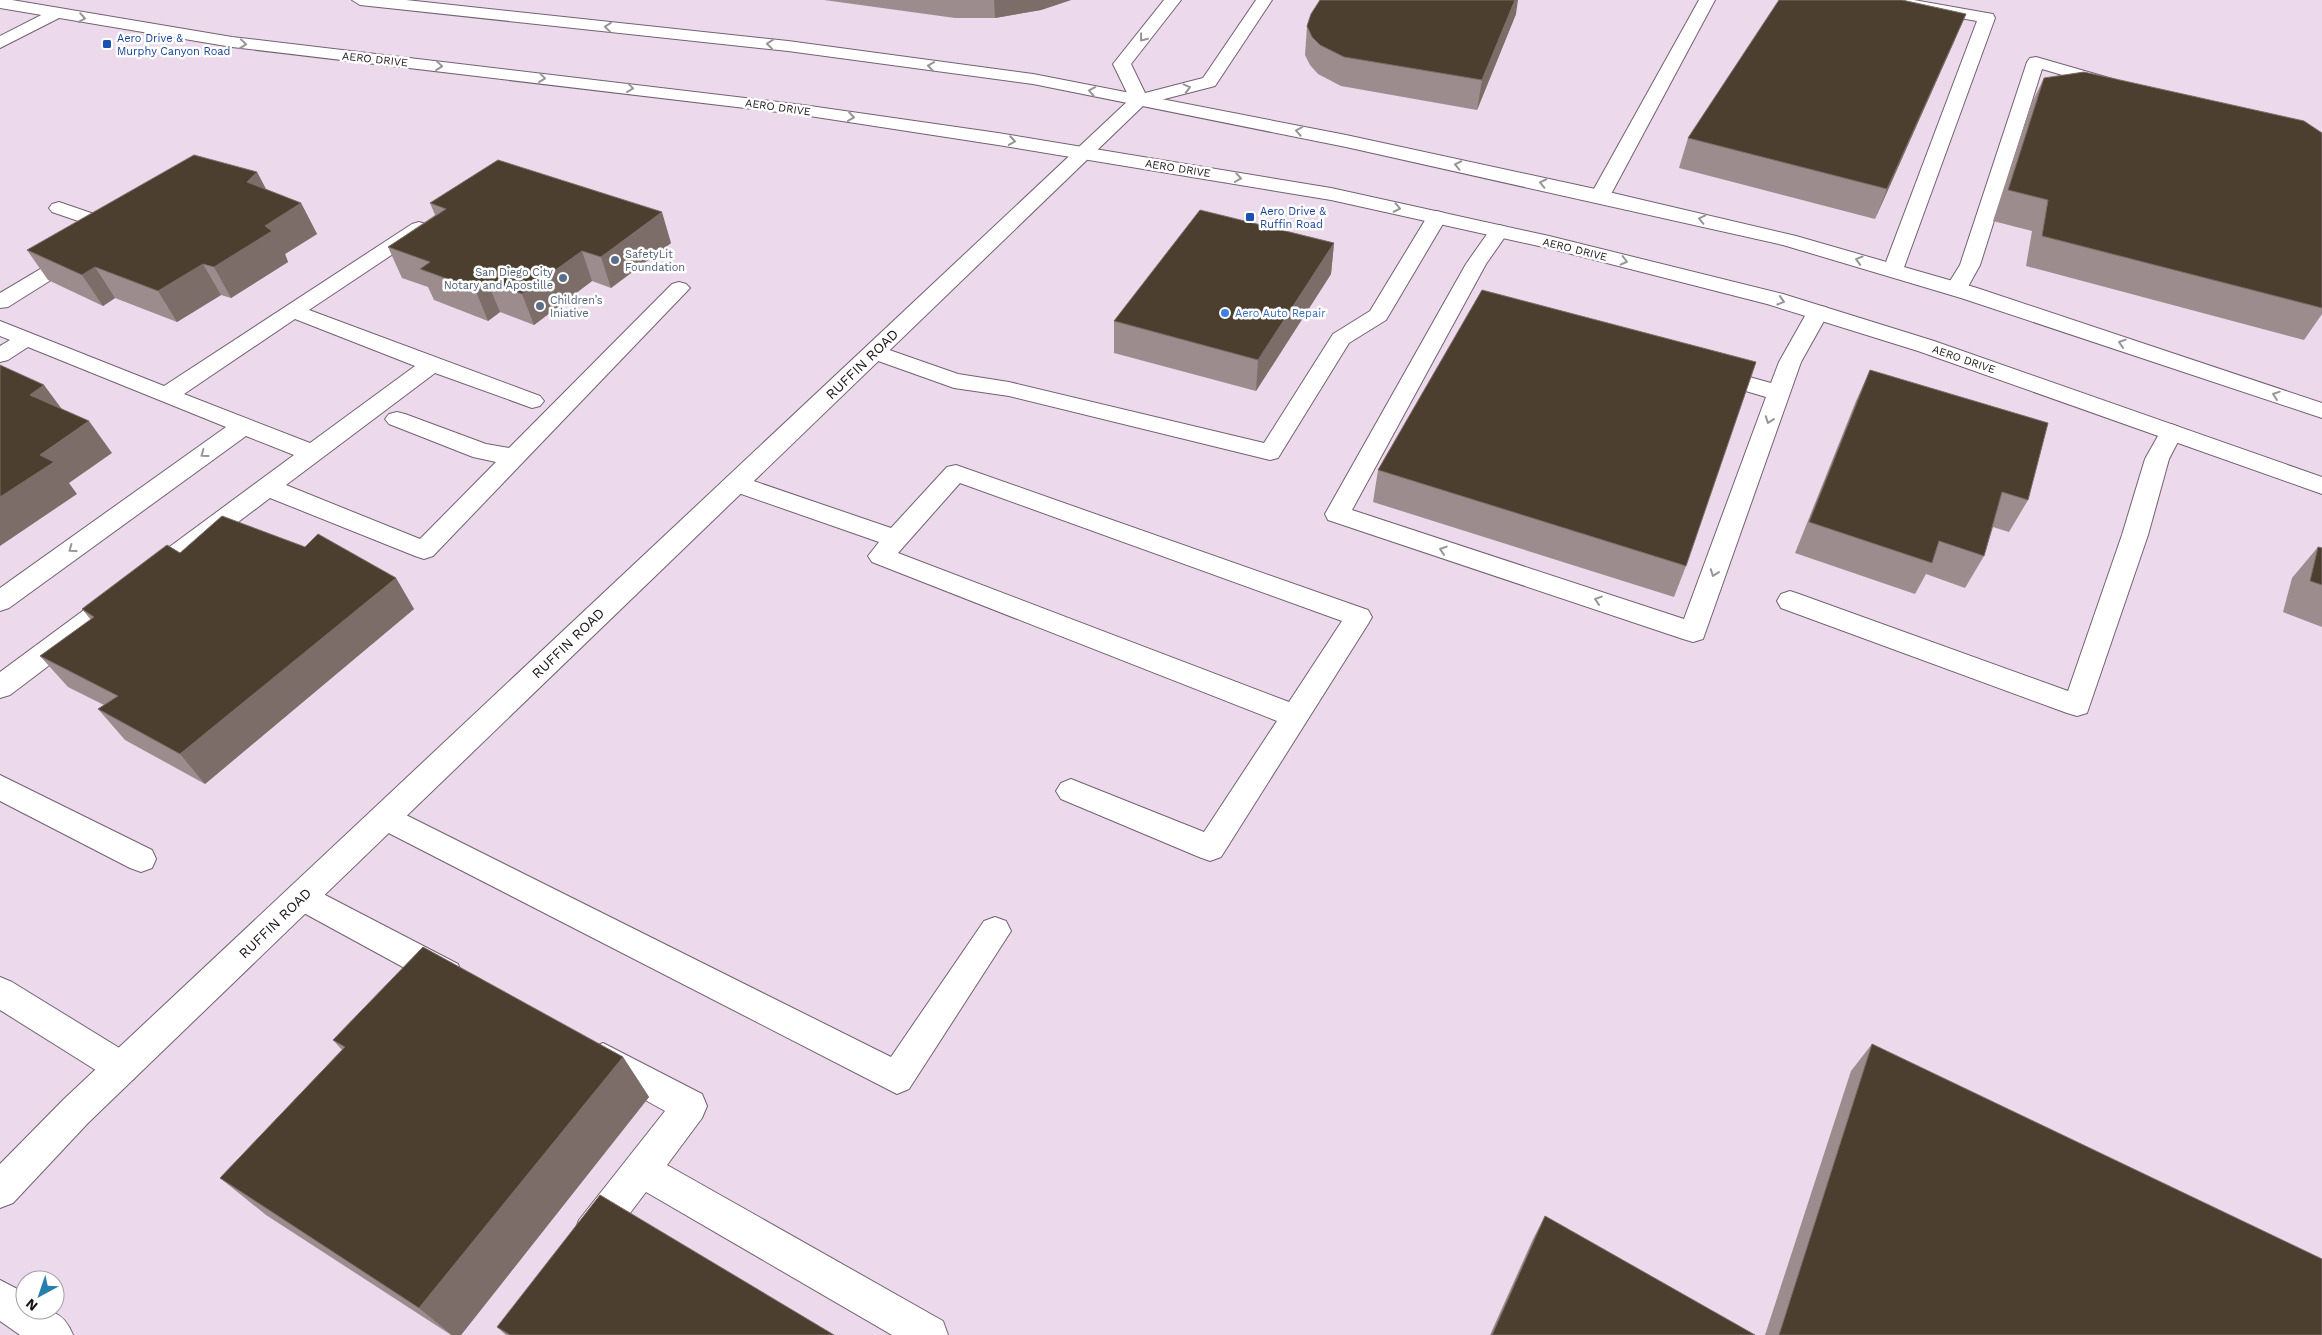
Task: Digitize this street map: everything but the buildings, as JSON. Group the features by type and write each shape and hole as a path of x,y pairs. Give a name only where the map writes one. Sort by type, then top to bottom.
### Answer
{"main road":[{"path":"360,0 798,48 1032,79 1346,140 1789,240 1956,289 2322,411"},
{"path":"1139,100 1122,64 1173,0"},
{"path":"1139,100 1209,82 1264,0"},
{"path":"1600,196 1707,0"},
{"path":"1886,0 1987,18 1893,270"},
{"name":"AERO DRIVE","path":"0,3 232,42 764,104 1086,153 1331,194 1499,231 1775,299 1926,346 2322,486"},
{"path":"0,43 55,13"},
{"path":"1956,289 1970,265 2036,62 2131,91"},
{"name":"RUFFIN ROAD","path":"0,1190 76,1111 1086,153 1139,100"},
{"path":"0,302 121,230 59,208"},
{"path":"166,395 438,215"},
{"path":"875,352 954,380 1009,389 1270,452 1341,339 1378,315 1437,217"},
{"path":"1499,231 1476,264 1464,305 1337,514 1693,632 1790,362 1818,312"},
{"path":"267,487 424,550 679,288"},
{"path":"293,311 532,401"},
{"path":"0,328 312,453"},
{"path":"0,356 27,339"},
{"path":"0,687 432,364"},
{"path":"1693,369 1779,393"},
{"path":"397,419 481,451 514,457"},
{"path":"0,600 244,426"},
{"path":"1790,601 2077,705 2135,535 2157,459 2171,432"},
{"path":"1071,791 1210,848 1359,617 956,473 881,556 1295,716"},
{"path":"736,483 896,539"},
{"path":"0,787 141,859"},
{"path":"386,817 897,1078 995,931"},
{"path":"302,896 475,990"},
{"path":"0,992 122,1068"},
{"path":"573,1256 690,1106 578,1046"},
{"path":"640,1170 929,1335"},
{"path":"0,1299 54,1335"}],"place":[{"name":"Aero Drive & Murphy Canyon Road","path":"107,44"},
{"name":"Aero Drive & Ruffin Road","path":"1250,217"},
{"name":"SafetyLit Foundation","path":"615,260"},
{"name":"San Diego City Notary and Apostille","path":"563,278"},
{"name":"Children’s Iniative","path":"540,306"},
{"name":"Aero Auto Repair","path":"1225,313"}]}
